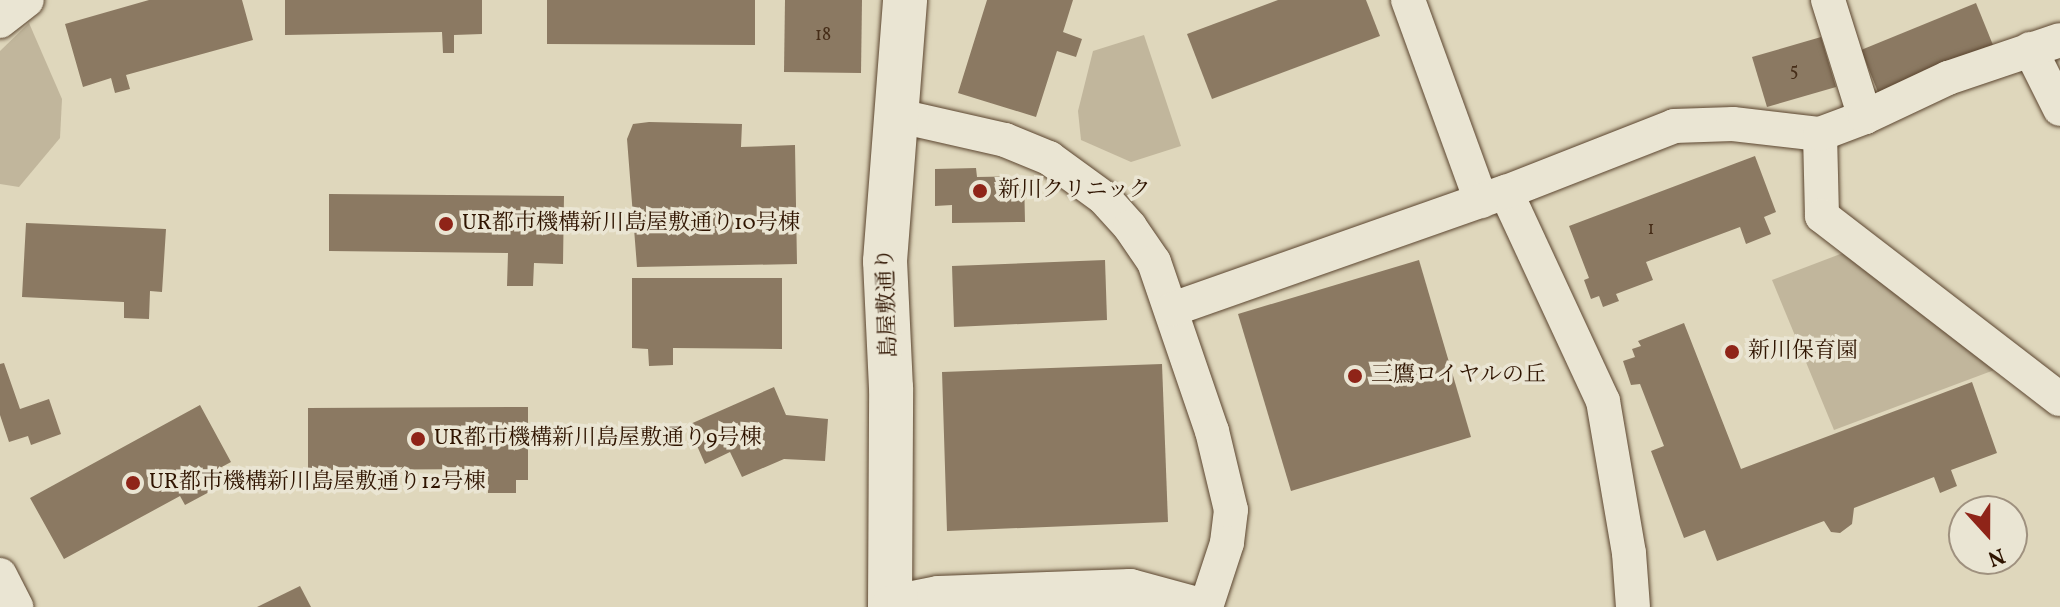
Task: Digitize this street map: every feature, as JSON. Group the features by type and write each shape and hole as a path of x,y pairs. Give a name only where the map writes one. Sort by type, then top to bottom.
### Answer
{"street":[{"name":"島屋敷通り","path":"892,607 891,388 885,261 905,0"},
{"path":"1408,0 1493,196 1603,401 1629,553 1633,607"},
{"path":"1828,0 1865,117"},
{"path":"1173,309 1493,196 1674,126 1733,124 1820,134 1865,117 1948,78 2045,45 2060,109"},
{"path":"895,115 1005,140 1049,158 1077,177 1130,227 1154,262 1173,309 1212,431 1231,510 1227,543 1206,607"},
{"path":"1820,134 1822,216 2060,399"},
{"path":"0,575 16,607"},
{"path":"892,607 939,598 1130,591 1189,607"}],"shaded area":[{"path":"29,23 62,99 60,138 19,187 0,184 0,51"},
{"path":"1144,35 1181,146 1131,162 1081,140 1078,111 1093,51"},
{"path":"1843,253 1997,369 1834,430 1772,280"}],"building":[{"path":"149,0 242,0 253,40 126,75 130,89 115,93 111,78 83,87 65,24"},
{"path":"285,0 482,0 482,34 454,35 454,53 443,53 442,32 285,35"},
{"path":"547,0 755,0 755,45 547,44"},
{"path":"785,0 862,0 861,73 784,72"},
{"path":"987,0 1073,0 1063,32 1082,39 1076,57 1057,51 1036,117 958,93"},
{"path":"1278,0 1366,0 1380,36 1212,99 1187,34"},
{"path":"1976,3 1995,50 1880,97 1861,50"},
{"path":"1821,37 1836,87 1767,107 1752,57"},
{"path":"633,124 742,124 741,147 795,145 797,264 637,267 627,139"},
{"path":"1755,156 1776,212 1764,217 1771,234 1746,244 1740,227 1646,262 1653,280 1616,294 1619,301 1603,307 1599,296 1591,299 1584,280 1589,278 1569,226"},
{"name":"新川クリニック","path":"976,168 977,177 1024,176 1025,222 952,223 952,205 935,206 935,169"},
{"name":"UR都市機構新川島屋敷通り10号棟","path":"329,194 564,196 563,264 534,263 533,286 507,286 508,253 329,251"},
{"path":"26,223 166,229 162,292 150,291 149,319 124,318 124,302 22,297"},
{"path":"1105,260 1107,320 954,327 952,266"},
{"name":"三鷹ロイヤルの丘","path":"1419,260 1471,437 1291,491 1238,314"},
{"path":"632,278 782,278 782,349 673,348 673,365 649,366 648,349 632,348"},
{"path":"1684,323 1741,469 1972,382 1997,453 1951,470 1957,486 1940,493 1934,477 1854,508 1852,524 1840,533 1831,532 1824,521 1717,561 1705,530 1684,538 1651,451 1664,446 1640,384 1631,385 1623,361 1635,357 1632,349 1641,346 1638,341"},
{"path":"4,363 20,409 49,399 61,434 31,445 28,436 9,442 0,415 0,364"},
{"path":"1162,364 1168,522 947,531 942,372"},
{"path":"774,387 786,415 828,419 825,461 784,459 742,477 730,452 705,464 688,425"},
{"name":"UR都市機構新川島屋敷通り12号棟","path":"200,405 231,462 205,476 213,490 185,505 180,496 64,559 30,498"},
{"name":"UR都市機構新川島屋敷通り9号棟","path":"528,407 528,480 516,480 516,493 488,493 488,469 308,470 308,408"},
{"path":"300,586 311,607 257,607"}],"place":[{"name":"新川クリニック","path":"980,191"},
{"name":"UR都市機構新川島屋敷通り10号棟","path":"446,224"},
{"name":"新川保育園","path":"1732,352"},
{"name":"三鷹ロイヤルの丘","path":"1355,376"},
{"name":"UR都市機構新川島屋敷通り9号棟","path":"418,439"},
{"name":"UR都市機構新川島屋敷通り12号棟","path":"133,483"}]}
